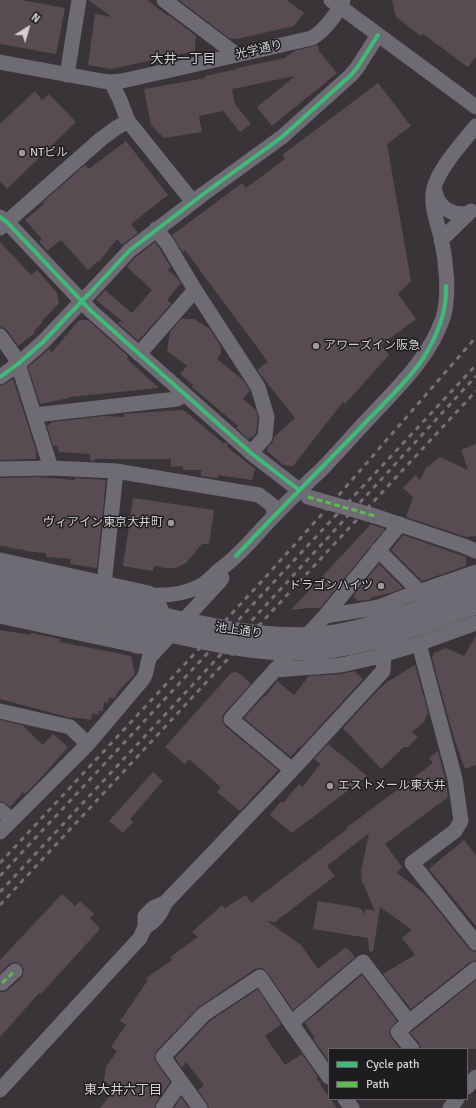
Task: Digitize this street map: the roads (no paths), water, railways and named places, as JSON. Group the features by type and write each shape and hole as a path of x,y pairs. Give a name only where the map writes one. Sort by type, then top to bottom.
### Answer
{"main road":[{"path":"0,562 148,595 159,607 161,615 160,624 157,632 151,639 137,644"},
{"name":"池上通り","path":"0,581 47,599 220,643 260,649 299,651 338,648 370,641 476,604"},
{"name":"池上通り","path":"0,596 47,599 216,628 265,635 301,637 336,634 382,623 476,589"},
{"path":"0,614 158,648"}],"street":[{"path":"67,74 79,0"},
{"path":"164,0 237,55"},
{"path":"338,2 378,35 476,107"},
{"name":"光学通り","path":"0,62 111,82 132,79 312,38 323,30 338,2"},
{"path":"0,377 18,364 43,342 92,292 130,250 156,229 282,137 344,82 357,68 378,35"},
{"path":"111,82 128,121 193,202"},
{"path":"128,121 101,139 2,223 81,302 251,453 304,494 400,524 476,551"},
{"path":"148,595 163,596 201,586 236,556 275,515 304,494 321,469 422,360 436,335 445,311 447,295 446,269 433,199 434,189 437,179 444,168 476,126"},
{"path":"434,189 438,201 452,213 460,215 472,210"},
{"path":"441,240 472,210"},
{"path":"156,229 258,387 267,417 265,437 251,453"},
{"path":"139,354 195,290"},
{"path":"0,336 13,354 18,364 51,468"},
{"path":"35,415 177,399 184,394"},
{"path":"0,469 51,468 116,471 259,495 272,505 275,515"},
{"path":"104,585 116,471"},
{"path":"292,770 231,719 325,616 400,524"},
{"path":"378,550 420,592"},
{"path":"0,832 88,744 143,679 147,670 148,660 219,582 236,556"},
{"path":"325,616 382,606 476,572"},
{"path":"382,606 374,612 364,625 364,634 366,643 384,654"},
{"path":"275,670 341,665 372,658 419,644 476,623"},
{"path":"419,644 455,780 461,821 455,831 412,863 474,936"},
{"path":"0,1090 140,938 145,927 145,916 153,908 165,903 292,770 383,671 384,654"},
{"path":"0,711 70,727 88,744"},
{"path":"0,810 12,820"},
{"path":"291,1023 364,962 409,1022"},
{"path":"411,1048 398,1032 476,969"},
{"path":"2,983 15,971"},
{"path":"200,1108 163,1057 204,1014 260,977 328,1076"},
{"path":"468,1086 476,1077"},
{"path":"163,1108 182,1082"},
{"path":"346,1100 352,1108"}],"railway":[{"path":"0,863 262,581 476,337"},
{"path":"0,876 476,365"},
{"path":"0,892 200,677 476,376"},
{"path":"0,905 476,391"}],"place":[{"name":"NTビル","path":"22,153"},
{"name":"アワーズイン阪急","path":"316,346"},
{"name":"ヴィアイン東京大井町","path":"171,523"},
{"name":"ドラゴンハイツ","path":"381,586"},
{"name":"エストメール東大井","path":"330,786"}],"district":[{"name":"大井一丁目","path":"183,60"},
{"name":"東大井六丁目","path":"123,1091"}]}
